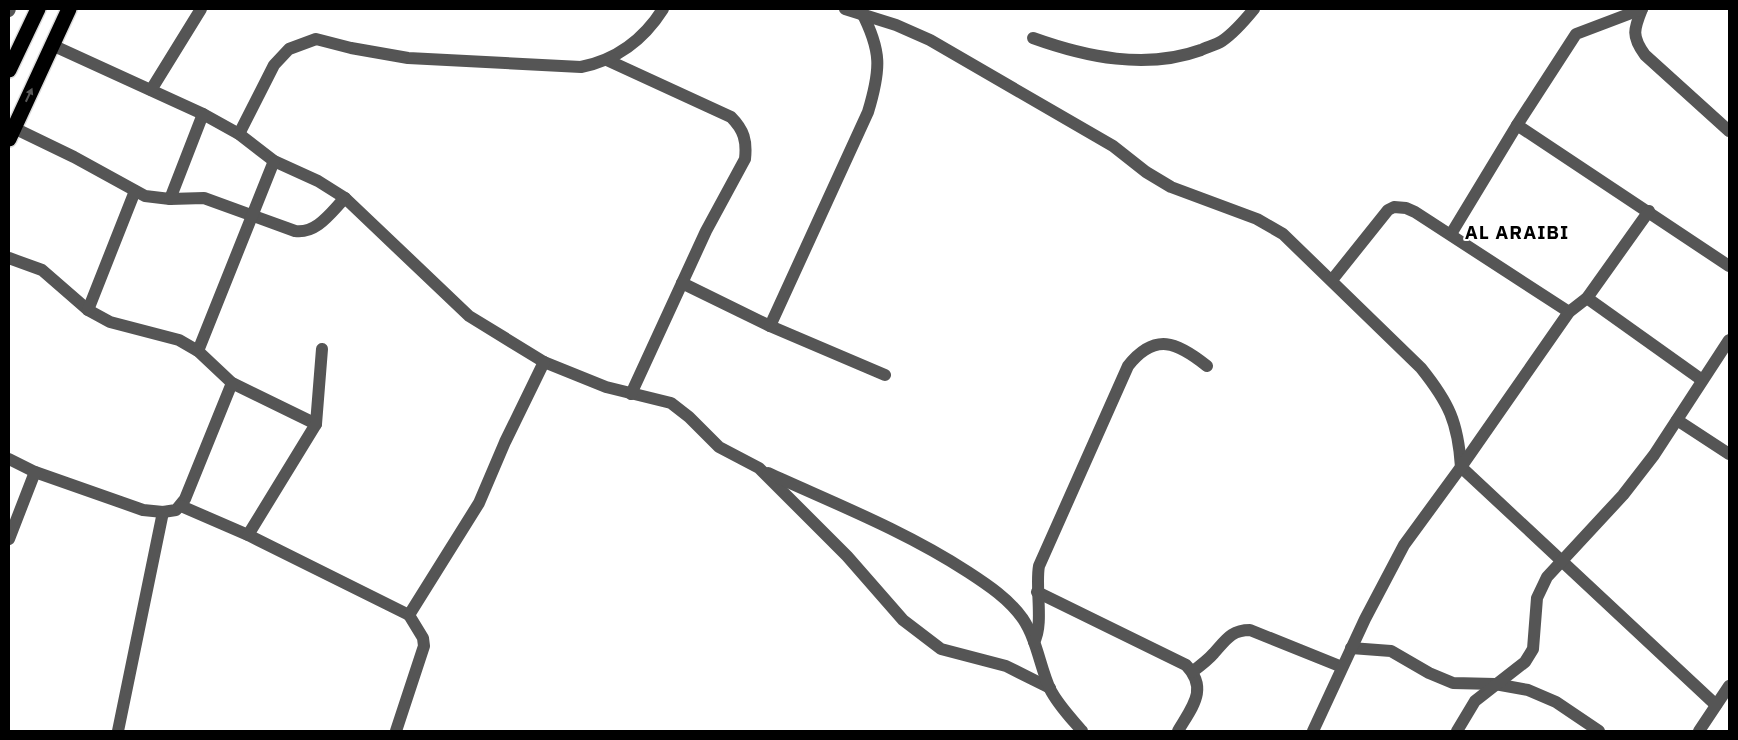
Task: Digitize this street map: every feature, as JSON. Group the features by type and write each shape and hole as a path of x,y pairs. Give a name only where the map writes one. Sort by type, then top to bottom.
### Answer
{"highway":[{"path":"9,70 38,9"},
{"path":"11,134 69,9"}],"street":[{"path":"151,90 202,9"},
{"path":"239,134 274,65 289,49 316,39 351,48 417,59 567,68 581,67 607,60 628,47 654,24 663,9"},
{"path":"844,9 861,11 896,25 963,57 1113,146 1146,172 1171,187 1257,218 1283,234 1421,368 1437,388 1448,406 1459,438 1462,468 1716,705"},
{"path":"1033,38 1065,50 1114,60 1160,60 1188,54 1222,42 1254,9"},
{"path":"1451,234 1516,125 1576,34 1642,9"},
{"path":"1642,9 1634,31 1637,44 1644,55 1729,131"},
{"path":"770,326 868,112 878,71 878,51 872,32 861,11"},
{"path":"52,45 203,114 239,134 274,161 318,181 345,198 469,316 544,362 606,387 671,403 690,417 719,447 759,468 869,517 955,564 1012,606 1023,619 1057,702 1082,731"},
{"path":"607,60 731,117 739,125 745,136 746,147 745,159 706,231 631,394"},
{"path":"170,200 203,114"},
{"path":"1516,125 1649,211 1729,266"},
{"path":"11,134 74,157 135,192 170,200 204,198 295,231 306,232 317,226 345,198"},
{"path":"198,351 274,161"},
{"path":"88,310 135,192"},
{"path":"1332,280 1388,210 1394,207 1406,208 1451,234 1569,312"},
{"path":"1313,731 1387,574 1404,545 1462,468 1569,312 1587,298 1649,211"},
{"path":"9,258 42,270 88,310 110,322 179,340 198,351 232,383 316,424"},
{"path":"682,283 770,326 885,375"},
{"path":"1587,298 1702,380"},
{"path":"1457,731 1475,701 1525,662 1533,649 1540,589 1560,561 1623,495 1654,455 1729,340"},
{"path":"1034,642 1038,629 1037,577 1042,558 1128,366 1140,352 1154,344 1169,344 1188,350 1207,366"},
{"path":"248,535 316,424 322,349"},
{"path":"409,616 479,503 505,442 544,362"},
{"path":"181,506 232,383"},
{"path":"1677,420 1729,454"},
{"path":"9,459 34,472 144,510 163,512 181,506 248,535 409,616 422,638 424,646 396,731"},
{"path":"759,468 847,556 903,620 941,649 1006,666 1050,688"},
{"path":"9,539 34,472"},
{"path":"118,731 163,512"},
{"path":"1037,592 1177,660 1192,672 1198,690 1196,700 1178,731"},
{"path":"1192,672 1214,653 1227,637 1239,630 1250,630 1342,667"},
{"path":"1351,648 1391,651 1429,673 1454,684 1495,684 1528,690 1556,702 1599,731"},
{"path":"1699,731 1729,686"}],"district":[{"name":"AL ARAIBI","path":"1517,232"}]}
